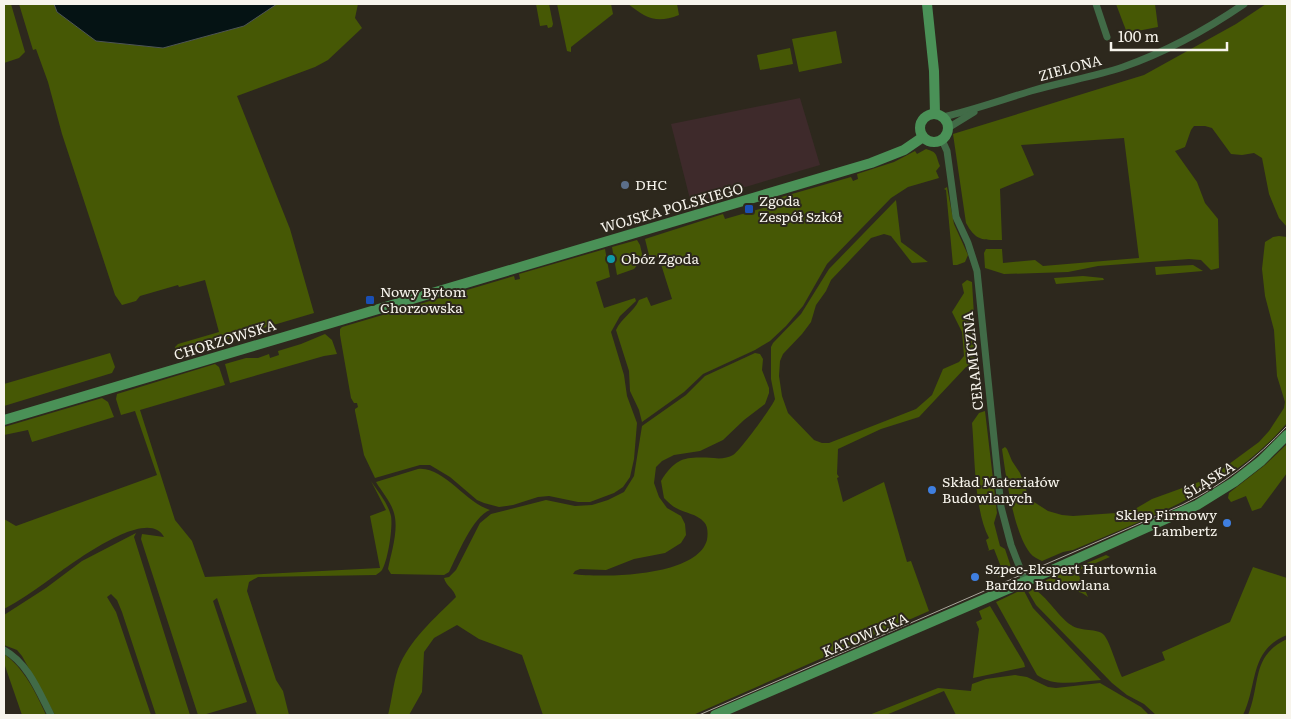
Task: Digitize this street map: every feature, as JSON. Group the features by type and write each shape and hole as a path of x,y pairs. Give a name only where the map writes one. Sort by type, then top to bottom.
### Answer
{"street":[{"path":"926,4 939,115 947,122 948,128 945,138 942,140 934,142 926,140 920,130 922,122 927,116 939,115"},
{"path":"1096,4 1107,37"},
{"name":"ZIELONA","path":"939,115 978,109 1032,91 1098,74 1138,61 1181,42 1244,4"},
{"name":"ZIELONA","path":"948,128 978,109"},
{"name":"WOJSKA POLSKIEGO","path":"454,287 871,164 898,154 914,145 923,137"},
{"name":"CERAMICZNA","path":"942,140 947,151 956,217 968,243 977,271 1001,508 1011,545 1025,581"},
{"name":"CHORZOWSKA","path":"4,420 454,287"},
{"name":"ŚLĄSKA","path":"1025,581 1197,505 1234,482 1262,461 1287,435"},
{"name":"KATOWICKA","path":"715,715 1025,581"},
{"path":"4,650 18,660 28,672 51,715"}],"shaded area":[{"path":"54,4 277,4 244,26 163,48 96,41 57,12"},
{"path":"800,98 820,165 691,203 671,124"}],"green space":[{"path":"4,4 11,4 25,52 19,58 4,63"},
{"path":"19,4 54,4 57,12 96,41 163,48 244,26 277,4 358,4 355,18 362,28 328,60 315,67 237,96 290,229 314,313 179,353 176,352 175,347 178,344 219,332 205,280 179,287 178,285 140,296 136,301 122,305 115,295 62,134 48,82 36,49 33,50"},
{"path":"536,4 549,4 552,27 548,28 547,25 540,26"},
{"path":"557,4 611,4 613,14 571,47 571,52 567,51"},
{"path":"628,4 677,4 679,15 664,19 652,18 640,13"},
{"path":"1116,4 1155,4 1158,27 1127,33"},
{"path":"1266,4 1287,4 1287,227 1279,218 1269,194 1262,158 1254,153 1231,154 1212,128 1194,126 1185,147 1175,151 1197,182 1205,203 1218,219 1219,268 1211,270 1201,260 1189,259 1098,266 1068,272 1004,274 985,268 984,253 986,249 1002,249 1003,263 1035,260 1043,266 1139,258 1124,138 1021,145 1034,175 1000,189 1002,240 989,240 977,236 966,223 953,134 1144,75 1236,24"},
{"path":"836,31 842,63 799,72 792,39"},
{"path":"790,48 793,64 760,70 757,55"},
{"path":"926,149 937,156 940,166 936,171 939,178 908,187 891,198 827,264 803,306 786,326 770,341 755,350 703,374 684,392 642,422 639,410 630,391 629,371 616,330 639,300 647,297 651,306 672,299 659,258 649,255 645,239 723,214 725,219 780,203 778,198 851,177 853,181 858,179 857,174 894,162 915,151 917,154"},
{"path":"947,187 954,224 968,255 965,262 957,265 953,265 946,190 944,189"},
{"path":"896,200 901,242 928,262 912,263 891,236 884,234 871,238 831,280 816,305 811,322 783,354 780,361 779,376 782,396 788,413 814,440 822,443 829,443 916,409 932,395 943,369 959,362 964,356 962,332 952,312 964,293 962,284 967,280 972,282 977,366 972,368 966,367 919,417 881,429 838,449 837,474 839,477 837,478 843,502 884,482 907,562 911,561 929,611 693,715 543,715 522,655 479,639 457,625 434,638 424,652 422,692 409,715 388,715 396,675 403,658 423,630 456,597 444,578 449,577 456,570 480,523 491,514 546,500 575,506 592,505 624,492 634,476 642,426 686,395 705,376 755,353 760,354 763,359 762,370 769,388 765,404 744,420 723,440 700,451 674,455 662,461 656,467 654,483 659,497 667,508 681,516 685,524 686,535 681,543 665,553 634,559 606,570 580,569 573,574 605,576 648,572 668,568 686,561 700,552 707,540 705,524 698,517 676,508 667,501 664,498 661,481 677,462 689,458 726,458 733,455 742,446 775,399 771,379 771,347 773,343 801,314 829,269"},
{"path":"1279,236 1287,237 1287,423 1265,446 1241,466 1188,499 1131,526 1073,550 1042,561 1033,556 1024,543 1015,518 1002,449 1005,447 1034,502 1048,511 1073,516 1116,513 1135,509 1152,499 1210,478 1259,442 1269,431 1284,408 1285,402 1277,376 1274,330 1265,296 1262,269 1265,242"},
{"path":"637,240 643,258 634,269 617,275 612,247"},
{"path":"605,249 610,277 596,282 604,308 635,298 636,301 620,316 611,332 624,375 627,396 637,423 634,459 630,477 623,487 614,493 590,502 578,502 549,496 499,507 477,500 450,477 430,465 420,465 375,478 364,455 355,411 358,407 357,403 354,403 351,398 340,335 342,327 514,276 515,280 520,279 519,274"},
{"path":"1193,265 1203,271 1156,275 1155,267"},
{"path":"1083,276 1103,278 1104,280 1056,284 1054,278"},
{"path":"325,334 332,340 337,354 230,383 225,364 269,354 270,358 279,355 278,351"},
{"path":"110,353 115,367 112,373 4,406 4,384"},
{"path":"215,364 219,367 225,385 140,410 175,520 192,541 205,577 380,568 370,516 386,510 371,481 390,511 391,535 388,551 382,570 376,575 258,577 249,582 247,591 276,680 283,691 289,715 257,715 217,598 213,601 247,702 198,715 141,539 142,534 164,537 155,529 141,528 124,533 106,542 4,609 4,519 16,526 157,475 135,411 121,415 116,399 117,394"},
{"path":"102,398 108,402 114,417 32,442 28,430 4,435 4,427"},
{"path":"985,411 997,513 994,523 1000,546 1005,549 1011,567 999,578 997,573 1001,567 994,549 987,551 989,550 986,540 989,538 980,513 976,482 972,423 979,413"},
{"path":"1287,444 1287,473 1261,508 1252,511 1246,496 1231,502 1228,498 1229,493 1265,465"},
{"path":"418,469 436,473 472,500 490,510 472,528 449,572 444,575 391,574 388,569 396,527 391,505 376,482"},
{"path":"136,533 134,537 190,715 156,715 122,612 117,600 111,594 107,597 116,612 151,715 55,715 22,656 17,650 4,645 4,615 46,588 82,561"},
{"path":"1106,555 1110,557 1077,571 1088,597 1078,592 1056,588 1045,583 1046,580"},
{"path":"1253,567 1287,578 1287,635 1275,641 1266,649 1260,659 1243,715 1156,715 1144,704 1127,695 1112,683 1036,605 1026,588 1029,587 1040,594 1071,625 1080,629 1098,631 1104,635 1122,677 1165,660 1162,652 1230,622"},
{"path":"1023,589 1033,608 1101,680 1060,683 1037,675 996,602"},
{"path":"990,606 1025,667 973,678 979,629 976,622 982,619 979,611"},
{"path":"1287,639 1287,715 1248,715 1262,662 1276,646"},
{"path":"4,654 18,666 34,690 46,715 22,715 4,663"},
{"path":"1015,675 1027,677 1048,687 1056,688 1100,683 1141,707 1149,715 956,715 944,691 886,715 869,715 938,688 971,691 972,684 986,679"}],"tram line":[{"path":"699,715 1182,505 1225,480 1263,449 1287,426"}],"place":[{"name":"DHC","path":"625,185"},
{"name":"Zgoda Zespół Szkół","path":"749,209"},
{"name":"Obóz Zgoda","path":"611,259"},
{"name":"Nowy Bytom Chorzowska","path":"370,300"},
{"name":"Skład Materiałów Budowlanych","path":"932,490"},
{"name":"Sklep Firmowy Lambertz","path":"1227,523"},
{"name":"Szpec-Ekspert Hurtownia Bardzo Budowlana","path":"975,577"}]}
